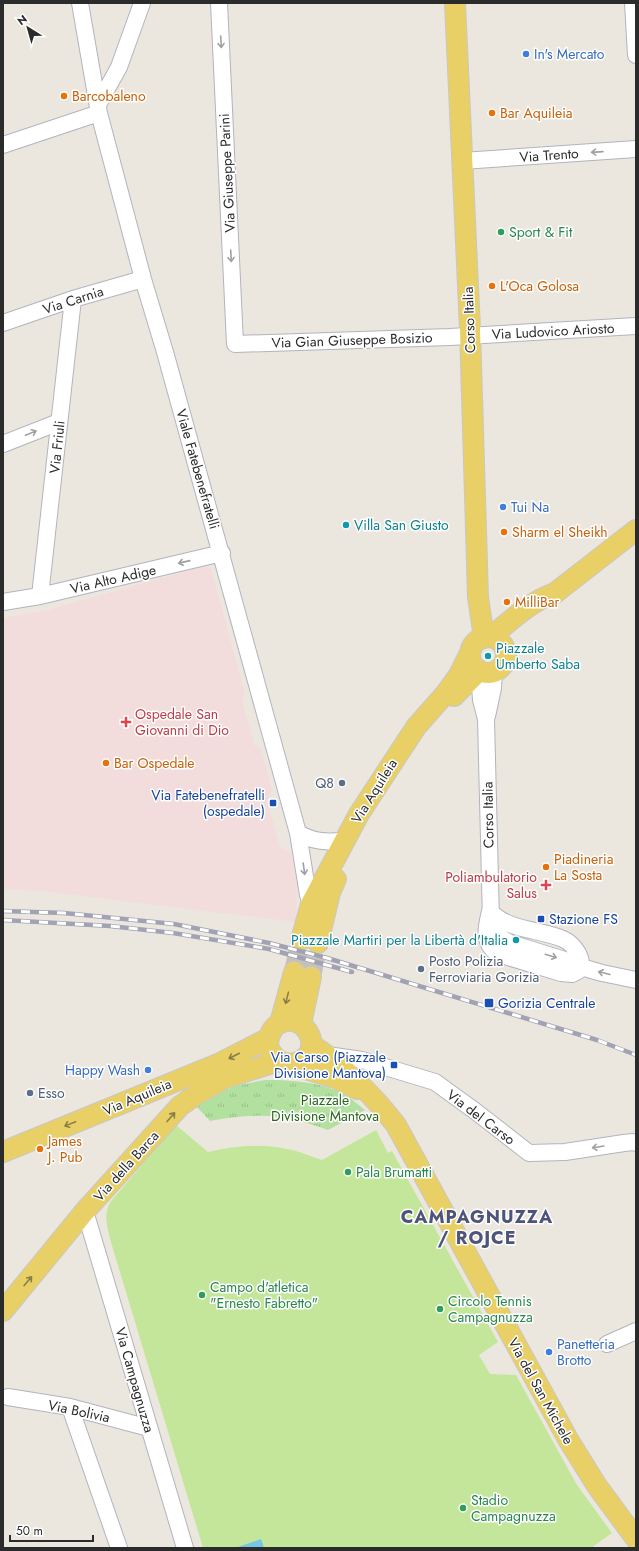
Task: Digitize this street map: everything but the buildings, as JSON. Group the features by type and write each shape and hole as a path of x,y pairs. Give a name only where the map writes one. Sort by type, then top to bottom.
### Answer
{"main road":[{"name":"Corso Italia","path":"455,3 470,336 478,597 492,640"},
{"path":"481,666 473,645 477,641 492,640 510,634 526,618 549,601 555,593 636,530"},
{"path":"481,666 501,668 505,660 506,652 492,640"},
{"path":"445,705 481,666"},
{"name":"Via Aquileia","path":"445,705 406,753 361,826 309,941 311,904 359,814 398,752 416,727 459,675 481,666"},
{"path":"274,1031 290,1021 301,1024 319,1049 309,1052 302,1060 285,1063 270,1052 268,1045 274,1031 302,975 301,1024"},
{"name":"Via Aquileia","path":"3,1152 218,1064 274,1031"},
{"name":"Via del San Michele","path":"319,1049 354,1079 396,1125 569,1441 597,1486 636,1539"},
{"name":"Via del San Michele","path":"285,1063 335,1078 369,1094"},
{"name":"Via della Barca","path":"3,1311 85,1211 180,1106 197,1094 225,1078 285,1063"}],"street":[{"name":"Viale Fatebenefratelli","path":"80,3 99,109 143,279 222,554 298,833 308,895 311,904"},
{"path":"3,145 99,109 119,67 142,3"},
{"name":"Via Giuseppe Parini","path":"220,3 235,344"},
{"path":"633,3 636,54"},
{"name":"Via Trento","path":"462,161 636,149"},
{"name":"Via Carnia","path":"3,323 73,298 143,279"},
{"name":"Via Friuli","path":"40,596 73,298"},
{"name":"Via Ludovico Ariosto","path":"470,336 636,326"},
{"name":"Via Gian Giuseppe Bosizio","path":"235,344 470,336"},
{"path":"3,444 60,422"},
{"name":"Via Alto Adige","path":"3,602 40,596 222,554"},
{"name":"Corso Italia","path":"481,666 481,700 486,719 490,911 493,927 500,937 510,943 571,962 580,962 602,973 636,980"},
{"name":"Corso Italia","path":"481,666 491,703 486,719"},
{"path":"445,705 460,699 472,698 481,700"},
{"path":"298,833 306,838 314,840 331,842 344,840"},
{"name":"Via del Carso","path":"319,1049 435,1082 529,1153 565,1152 624,1142 636,1143"},
{"name":"Via Campagnuzza","path":"85,1211 185,1548"},
{"path":"607,1344 636,1331"},
{"name":"Via Bolivia","path":"8,1397 70,1407 149,1428"},
{"path":"70,1407 119,1548"}],"shaded area":[{"name":"Ospedale San Giovanni di Dio","path":"205,566 211,569 245,694 242,700 254,745 261,749 272,789 267,801 280,847 291,853 297,884 296,922 42,891 3,889 3,618 44,611"}],"green space":[{"name":"Piazzale Divisione Mantova","path":"265,1080 298,1081 331,1088 350,1098 365,1110 328,1130 293,1119 273,1116 241,1117 210,1121 195,1105 217,1093 238,1085"},
{"path":"176,1125 208,1152 239,1146 271,1146 296,1151 322,1160 376,1130 388,1153 392,1151 498,1342 479,1355 490,1374 516,1375 577,1485 612,1533 591,1548 203,1548 110,1239 106,1220 107,1210 111,1201"}],"water":[{"path":"261,1539 264,1548 235,1548"}],"tunnel":[{"path":"294,972 301,940"},
{"path":"311,977 318,943"}],"railway":[{"path":"3,911 64,913 174,924 269,943 327,958 597,1040 636,1055"},
{"path":"3,920 110,926 173,933 269,949 352,972"}],"place":[{"name":"In's Mercato","path":"526,54"},
{"name":"Barcobaleno","path":"64,96"},
{"name":"Bar Aquileia","path":"492,113"},
{"name":"Sport & Fit","path":"501,232"},
{"name":"L'Oca Golosa","path":"492,286"},
{"name":"Tui Na","path":"503,507"},
{"name":"Villa San Giusto","path":"346,525"},
{"name":"Sharm el Sheikh","path":"504,532"},
{"name":"MilliBar","path":"507,602"},
{"name":"Piazzale Umberto Saba","path":"488,656"},
{"name":"Ospedale San Giovanni di Dio","path":"126,722"},
{"name":"Bar Ospedale","path":"106,763"},
{"name":"Q8","path":"342,783"},
{"name":"Via Fatebenefratelli (ospedale)","path":"273,803"},
{"name":"Piadineria La Sosta","path":"546,867"},
{"name":"Poliambulatorio Salus","path":"546,885"},
{"name":"Stazione FS","path":"541,919"},
{"name":"Piazzale Martiri per la Libertà d'Italia","path":"516,940"},
{"name":"Posto Polizia Ferroviaria Gorizia","path":"421,969"},
{"name":"Gorizia Centrale","path":"489,1003"},
{"name":"Via Carso (Piazzale Divisione Mantova)","path":"394,1065"},
{"name":"Happy Wash","path":"148,1070"},
{"name":"Esso","path":"30,1093"},
{"name":"James J. Pub","path":"40,1149"},
{"name":"Pala Brumatti","path":"348,1172"},
{"name":"Campo d'atletica \"Ernesto Fabretto\"","path":"202,1295"},
{"name":"Circolo Tennis Campagnuzza","path":"440,1309"},
{"name":"Panetteria Brotto","path":"549,1352"},
{"name":"Stadio Campagnuzza","path":"463,1508"}],"district":[{"name":"CAMPAGNUZZA / ROJCE","path":"477,1227"}]}
